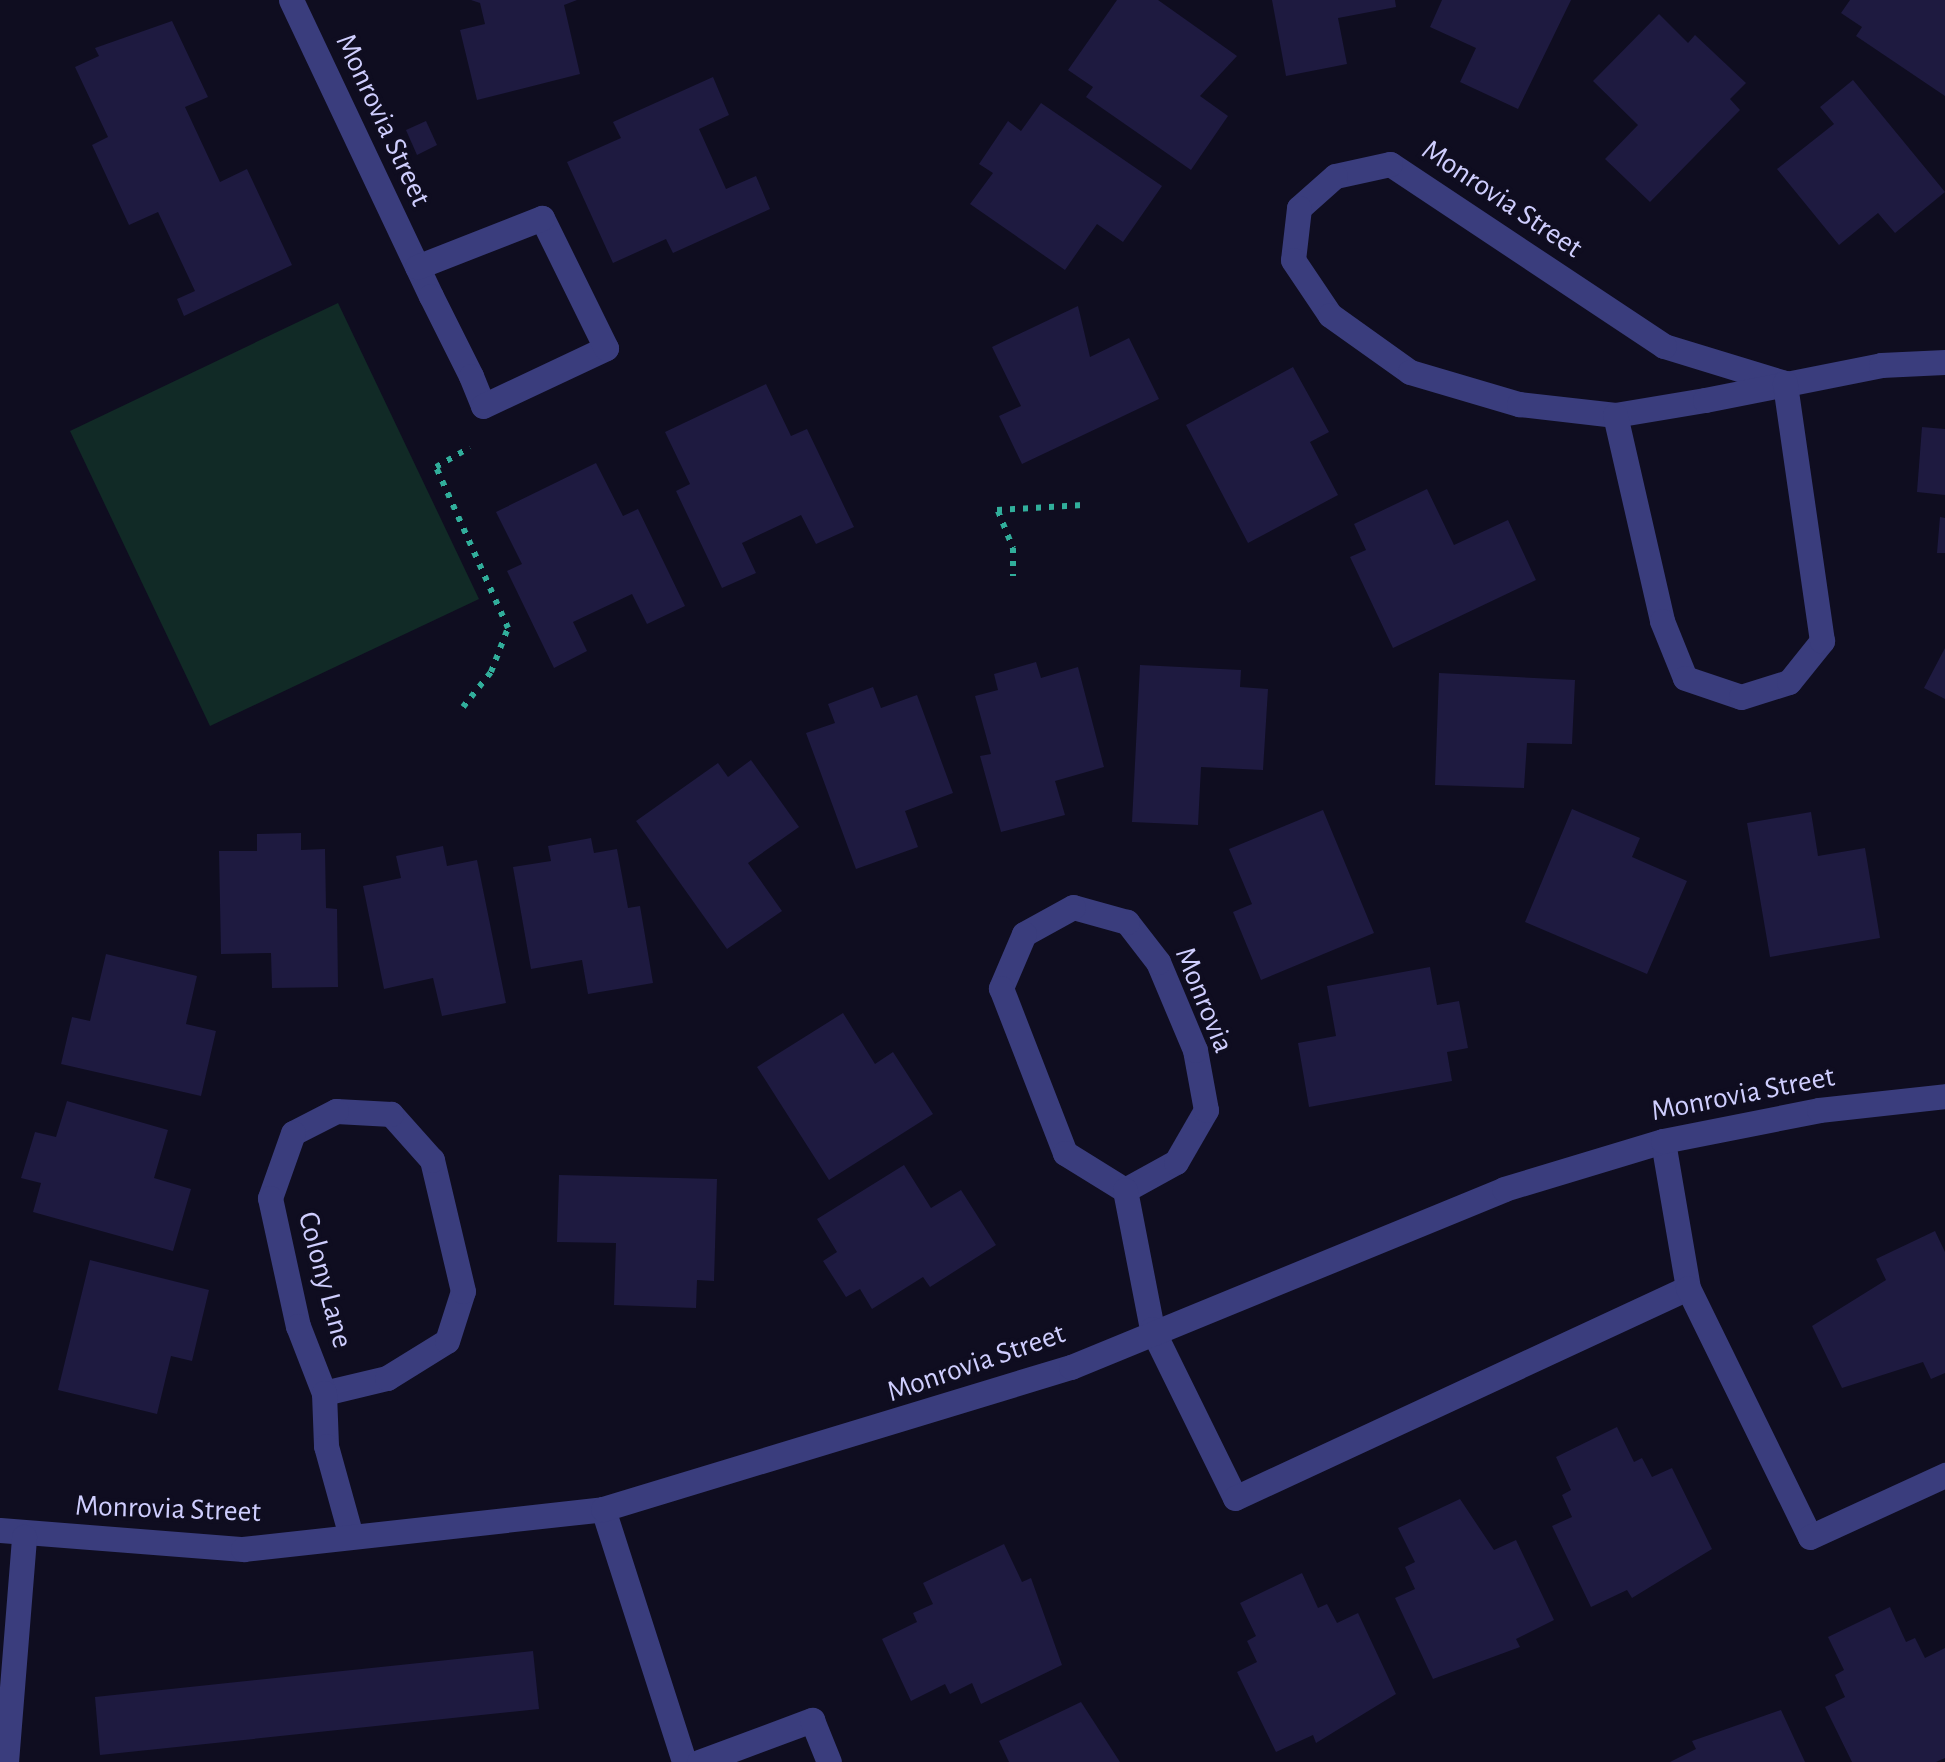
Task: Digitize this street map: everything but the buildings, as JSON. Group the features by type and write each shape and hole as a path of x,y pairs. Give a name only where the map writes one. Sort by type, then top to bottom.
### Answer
{"street":[{"name":"Monrovia Street","path":"291,0 484,406"},
{"name":"Monrovia Street","path":"1785,383 1664,346 1390,164 1335,176 1299,208 1293,260 1330,315 1410,372 1519,404 1615,415 1785,383 1945,362"},
{"path":"417,267 542,218 606,348 484,406"},
{"path":"1615,415 1662,621 1685,678 1742,697 1789,682 1822,641 1785,383"},
{"name":"Monrovia","path":"1074,907 1127,922 1158,962 1194,1050 1206,1110 1176,1162 1125,1190 1066,1153 1001,988 1024,934 1074,907"},
{"name":"Monrovia Street","path":"12,1533 243,1549 604,1510 944,1411 1504,1189 1663,1141 1819,1110 1945,1096"},
{"name":"Colony Lane","path":"324,1394 388,1378 447,1341 464,1291 432,1160 391,1114 336,1111 293,1133 270,1198 298,1326 324,1394 326,1446 351,1536"},
{"path":"1663,1141 1688,1288 1810,1538 1945,1475"},
{"path":"1125,1190 1152,1329 1235,1498 1688,1288"},
{"path":"604,1510 684,1762"},
{"path":"6,1762 12,1533"},
{"path":"699,1762 812,1720 829,1762"}],"path":[{"path":"463,707 491,672 508,628 436,466 470,450 484,406"},
{"path":"1012,576 1013,548 997,510 1084,505"}],"green space":[{"path":"338,303 479,599 210,726 70,431"}]}
